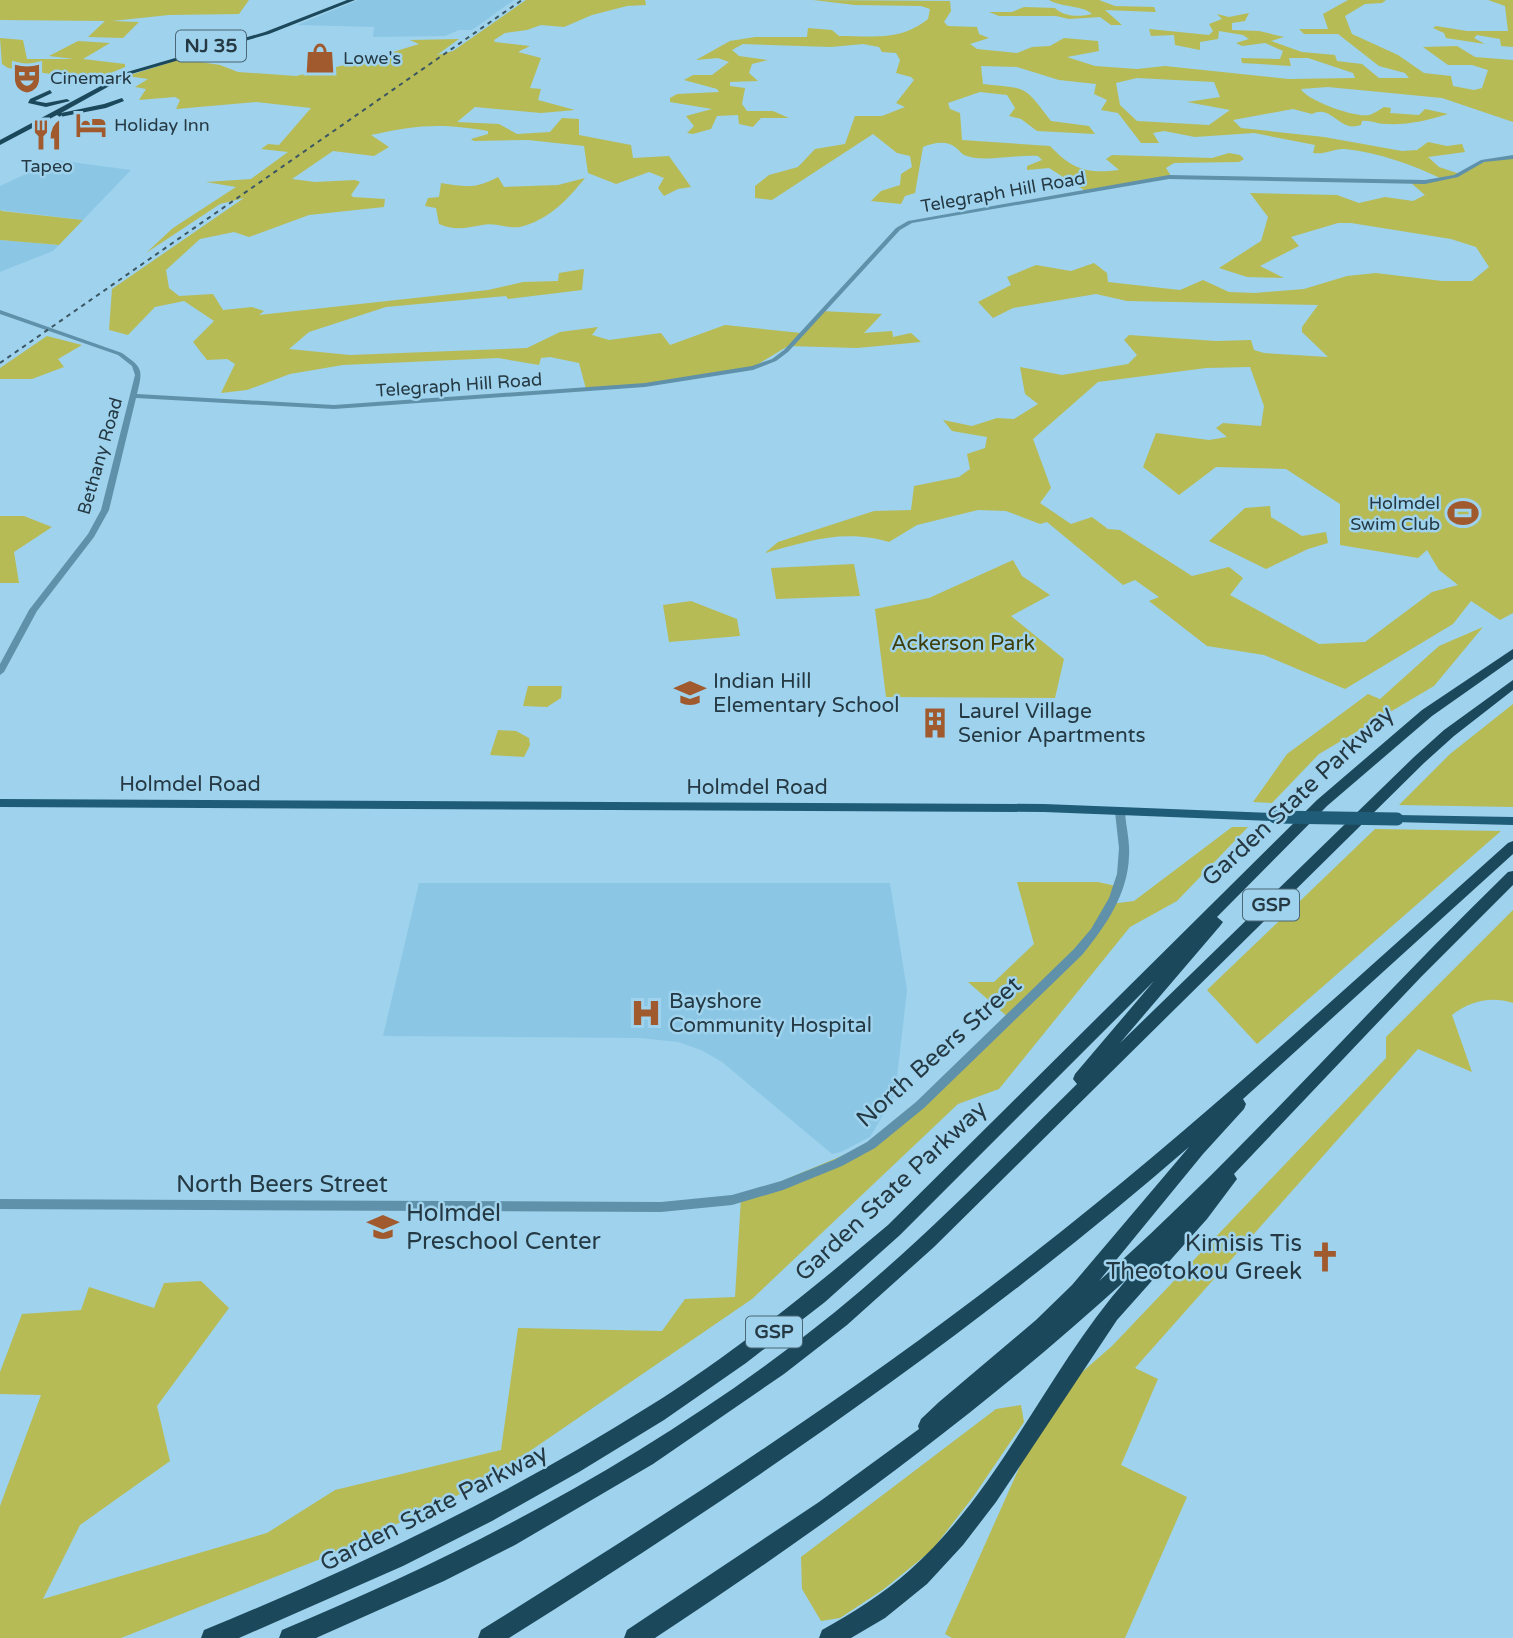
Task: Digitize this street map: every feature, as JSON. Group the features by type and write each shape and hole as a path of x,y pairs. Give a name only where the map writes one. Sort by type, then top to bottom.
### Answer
{"highway":[{"name":"NJ 35","path":"0,141 112,77 142,65 281,26 345,0"},
{"name":"NJ 35","path":"0,141 39,123 129,73 267,33 352,0"},
{"path":"50,92 31,103 51,105 74,98"},
{"path":"39,123 122,100"},
{"name":"Garden State Parkway","path":"212,1638 357,1577 530,1491 638,1427 751,1350 822,1294 894,1230 1314,811 1383,749 1457,690 1513,653"},
{"name":"GSP","path":"290,1638 411,1585 545,1516 701,1421 792,1356 872,1292 944,1226 1419,760 1513,684"},
{"path":"489,1638 717,1493 940,1337 1116,1198 1513,846"},
{"path":"635,1638 777,1544 892,1461 987,1388 1082,1308 1171,1225 1513,876"},
{"path":"1037,1135 1065,1096 1215,923 1236,888"},
{"path":"892,1461 957,1396 1038,1329 1081,1289 1190,1155 1254,1089 1282,1052"},
{"path":"830,1638 903,1592 954,1542 1111,1312 1161,1253 1215,1198 1256,1139"}],"main road":[{"name":"Holmdel Road","path":"0,803 1030,808 1275,817 1507,821"}],"street":[{"name":"Telegraph Hill Road","path":"134,396 324,408 645,386 732,372 761,366 786,351 898,229 911,222 1161,178 1215,176 1425,182 1456,176 1483,161 1513,157"},
{"name":"Bethany Road","path":"0,312 127,358 138,372 105,509 91,535 4,652 0,672"},
{"name":"North Beers Street","path":"0,1205 661,1207 732,1200 783,1185 838,1163 886,1135 1078,952 1105,917 1119,884 1124,859 1120,812"}],"shaded area":[{"path":"358,0 514,0 472,30 459,30 445,36 373,37 374,27 297,25"},
{"path":"56,160 131,170 83,220 0,210 0,186"},
{"path":"0,240 59,245 53,251 0,272"},
{"name":"Bayshore Community Hospital","path":"419,883 890,883 907,990 895,1095 870,1137 832,1154 722,1062 701,1050 678,1042 640,1038 383,1036"}],"green space":[{"path":"0,0 249,0 239,14 169,15 112,21 139,22 123,38 88,37 105,21 0,20"},
{"path":"526,0 645,0 646,5 627,6 592,15 564,27 541,25 505,33 494,40 530,46 518,52 541,58 530,88 541,89 538,100 575,110 541,113 475,107 457,122 499,124 517,134 550,132 562,118 579,119 579,135 631,145 633,158 669,156 691,187 678,189 664,196 658,188 664,178 649,172 616,184 588,173 584,146 528,140 474,141 471,139 488,134 488,131 456,127 416,127 371,135 389,147 374,156 333,151 292,179 315,182 355,180 360,182 351,195 353,197 385,199 384,207 309,215 249,237 234,232 200,239 166,270 169,288 179,296 213,294 223,310 252,307 264,311 259,315 488,290 523,282 558,281 559,273 584,269 582,290 508,299 506,296 386,307 309,332 289,349 350,355 527,348 560,332 598,327 592,335 609,340 661,333 670,345 725,325 801,333 821,311 882,314 864,333 892,331 893,337 911,333 921,342 857,348 788,346 750,369 654,384 586,389 579,363 550,357 541,358 539,365 498,358 343,365 290,374 247,390 221,393 235,364 227,359 207,360 193,342 214,321 184,301 155,307 128,335 109,330 112,289 244,198 220,204 146,253 173,228 236,187 206,182 251,179 288,152 261,149 268,144 279,145 311,108 256,102 176,109 180,100 175,97 139,100 146,89 135,87 148,79 127,76 181,59 220,65 238,72 296,76 367,60 419,44 410,40 459,39 437,55 453,51"},
{"path":"813,0 950,1 951,11 944,22 948,26 977,27 979,34 989,38 970,44 977,49 1017,53 1032,47 1050,46 1064,38 1098,41 1099,51 1067,57 1095,66 1137,69 1165,66 1288,79 1355,78 1353,73 1308,58 1289,58 1291,66 1242,63 1241,58 1280,59 1283,51 1265,43 1242,46 1236,43 1249,39 1243,35 1219,31 1218,39 1200,42 1200,50 1175,45 1174,35 1151,36 1149,29 1209,35 1213,31 1209,24 1222,19 1217,14 1229,17 1249,13 1245,21 1232,23 1232,30 1259,31 1284,37 1271,41 1302,52 1335,55 1337,61 1362,64 1379,78 1409,78 1405,73 1379,66 1338,34 1304,34 1299,29 1328,29 1323,14 1348,0 1386,0 1382,3 1365,4 1345,16 1352,34 1398,55 1424,73 1451,76 1453,86 1474,90 1482,88 1488,70 1472,65 1448,65 1423,47 1457,46 1475,57 1513,60 1513,122 1442,98 1328,87 1301,89 1321,103 1353,114 1369,115 1384,107 1391,108 1390,113 1419,115 1425,109 1448,114 1402,124 1362,121 1361,125 1353,126 1323,112 1312,114 1293,109 1233,120 1241,128 1324,137 1402,151 1417,150 1428,142 1447,146 1462,144 1465,152 1428,157 1439,167 1460,174 1490,159 1513,157 1513,613 1500,620 1471,601 1453,624 1345,689 1264,655 1207,646 1149,601 1159,597 1135,580 1123,585 1047,522 1040,524 1006,511 978,510 917,525 889,542 872,538 826,538 765,553 778,542 874,511 911,510 914,486 959,477 970,469 967,454 985,448 987,437 952,431 943,420 972,426 997,418 1014,419 1038,404 1025,394 1020,367 1062,375 1128,364 1137,355 1124,340 1129,335 1216,341 1251,340 1254,350 1264,353 1328,357 1302,332 1302,327 1318,305 1127,301 1096,294 1013,308 993,318 978,302 1011,285 1007,277 1036,265 1071,271 1094,263 1107,273 1108,282 1180,290 1203,280 1229,292 1255,293 1304,289 1347,276 1376,273 1442,281 1472,281 1489,267 1476,247 1451,239 1338,223 1291,237 1299,246 1260,266 1284,278 1247,277 1219,268 1261,241 1268,217 1250,193 1337,195 1359,203 1385,197 1413,201 1425,195 1411,183 1442,179 1371,153 1341,149 1313,153 1315,145 1254,133 1195,137 1164,131 1153,133 1159,143 1141,143 1118,113 1101,110 1107,100 1094,94 1096,84 1059,80 1017,67 981,66 983,84 1023,90 1035,100 1051,121 1089,126 1095,134 1037,131 1021,119 1009,116 1015,108 1007,95 980,92 948,103 950,109 960,113 962,140 1050,146 1073,165 1097,171 1119,170 1106,159 1112,155 1212,158 1229,153 1240,155 1244,159 1239,162 1174,163 1166,168 1171,176 1087,192 1049,168 1027,170 1027,166 1042,160 1038,156 971,157 951,145 935,143 923,147 915,193 905,196 901,204 871,201 881,191 900,185 901,174 912,167 910,156 897,153 873,134 772,200 755,198 755,186 769,175 798,167 815,149 845,144 855,116 882,116 905,107 896,103 914,80 896,73 900,60 896,53 882,52 879,47 863,44 831,47 743,44 732,50 739,56 768,60 752,64 749,73 758,81 730,82 730,86 745,88 742,104 747,111 773,111 789,118 761,118 753,127 739,124 738,115 717,116 711,129 687,133 694,126 686,116 712,109 670,102 670,98 677,94 719,92 717,89 684,80 693,75 712,75 729,62 718,58 696,60 730,41 755,37 807,37 808,28 832,30 839,36 886,36 918,26 928,19 930,9 921,6 855,5","holes":["1137,78 1214,82 1220,97 1187,102 1230,110 1209,125 1137,121 1120,105 1116,83","1250,367 1264,406 1261,426 1223,423 1216,428 1227,437 1209,440 1156,433 1143,467 1179,495 1216,467 1286,469 1340,504 1340,545 1418,558 1427,550 1439,570 1458,585 1432,592 1365,642 1319,644 1230,595 1243,578 1229,567 1192,576 1120,530 1108,529 1092,517 1071,524 1040,503 1051,488 1033,439 1098,382 1206,368"]},
{"path":"1049,0 1099,0 1115,6 1154,7 1156,12 1105,10 1122,25 1111,25 1100,17 1069,19 1056,16 999,16 989,12 1012,12 1024,7 1055,8 1072,15 1092,14"},
{"path":"1488,0 1513,0 1513,47 1501,46 1500,39 1477,35 1474,38 1485,44 1446,38 1444,33 1433,28 1436,26 1467,31 1508,31 1505,6"},
{"path":"0,38 23,40 27,59 74,59 49,56 78,41 110,43 83,59 125,64 125,67 94,80 8,68 2,64"},
{"path":"498,177 504,187 558,185 585,178 565,201 549,214 520,227 487,224 450,228 439,224 436,208 425,206 428,198 439,197 441,183 471,186"},
{"path":"0,210 83,220 59,245 0,240"},
{"path":"47,336 82,345 58,359 64,367 32,379 0,379 0,368"},
{"path":"1270,506 1271,517 1302,536 1326,532 1328,543 1308,549 1266,569 1209,541 1245,508"},
{"path":"0,516 24,516 52,527 14,552 19,583 0,583"},
{"name":"Ackerson Park","path":"1013,560 1022,576 1050,595 1011,616 1064,659 1055,698 886,697 875,609 929,598"},
{"path":"854,564 860,596 776,599 771,568"},
{"path":"691,601 737,619 740,636 669,642 663,605"},
{"path":"1483,627 1434,686 1319,754 1272,803 1253,802 1287,754 1368,694 1380,699 1439,646"},
{"path":"528,686 562,686 561,698 547,707 523,706"},
{"path":"1513,704 1513,807 1399,805 1450,754"},
{"path":"498,730 516,731 529,738 530,745 524,757 490,755"},
{"path":"1232,827 1248,827 1177,901 1130,927 999,1089 958,1104 752,1299 495,1475 440,1505 367,1537 366,1541 121,1638 0,1638 0,1506 41,1395 0,1394 0,1372 22,1314 81,1310 89,1287 154,1308 164,1283 201,1281 229,1308 157,1406 170,1461 80,1525 43,1599 267,1533 335,1490 501,1450 518,1328 662,1331 685,1299 735,1297 741,1198 880,1140 1009,1018 968,982 994,982 1034,944 1017,882 1098,882 1116,886 1110,904 1134,901"},
{"path":"1375,829 1501,831 1257,1044 1207,990"},
{"path":"1513,910 1513,1003 1481,1001 1452,1015 1472,1072 1418,1049 1135,1368 1158,1379 1121,1465 1187,1497 1125,1638 952,1638 945,1634 1049,1401 1112,1346 1386,1058 1386,1037"},
{"path":"1021,1405 1024,1422 973,1497 932,1550 884,1589 840,1618 821,1621 802,1589 801,1557 996,1409"}],"railway":[{"path":"0,363 522,0"}],"place":[{"name":"Lowe's","path":"320,58"},
{"name":"Cinemark","path":"27,78"},
{"name":"Holiday Inn","path":"91,125"},
{"name":"Tapeo","path":"47,135"},
{"name":"Holmdel Swim Club","path":"1463,513"},
{"name":"Indian Hill Elementary School","path":"690,693"},
{"name":"Laurel Village Senior Apartments","path":"935,723"},
{"name":"Bayshore Community Hospital","path":"646,1013"},
{"name":"Holmdel Preschool Center","path":"383,1227"},
{"name":"Kimisis Tis Theotokou Greek","path":"1325,1257"}]}
